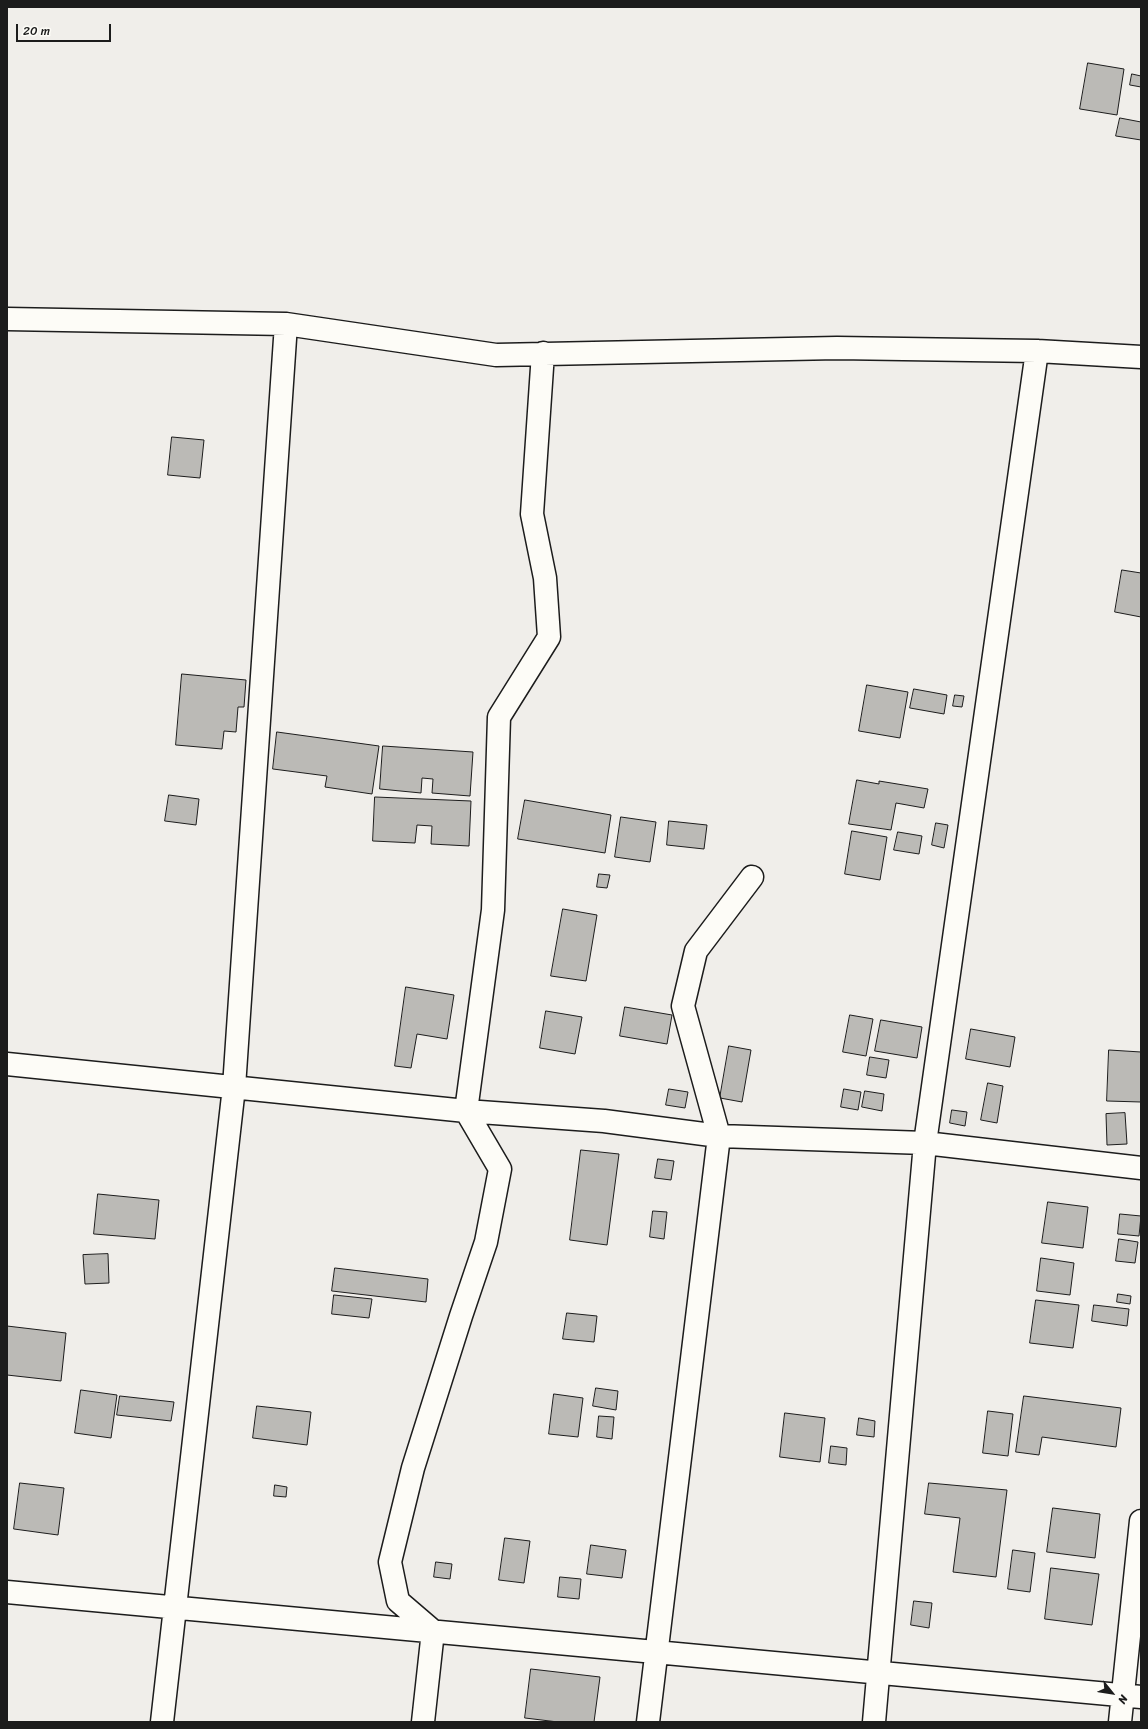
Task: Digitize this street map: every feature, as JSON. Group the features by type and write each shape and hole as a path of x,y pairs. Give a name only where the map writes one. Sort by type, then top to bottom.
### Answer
{"street":[{"path":"7,319 286,324 496,355 837,348 1037,351 1141,357"},
{"path":"162,1722 234,1086 286,324"},
{"path":"874,1722 925,1143 1037,351"},
{"path":"432,1631 398,1601 390,1562 413,1468 486,1242 500,1169 466,1111 493,910 499,717 549,637 545,578 532,514 543,353"},
{"path":"648,1722 719,1136 682,1006 696,951 752,877"},
{"path":"7,1064 234,1086 466,1111 604,1121 719,1136 925,1143 1141,1168"},
{"path":"1120,1722 1132,1696 1141,1521"},
{"path":"7,1592 1132,1696"},
{"path":"423,1722 432,1631"}],"building":[{"path":"1088,63 1124,69 1117,115 1080,109"},
{"path":"1132,74 1141,76 1141,87 1130,85"},
{"path":"1120,118 1141,122 1141,140 1116,136"},
{"path":"172,437 204,440 200,478 168,475"},
{"path":"1122,570 1141,573 1141,617 1115,612"},
{"path":"182,674 246,680 244,707 238,707 236,732 224,731 222,749 176,745"},
{"path":"867,685 908,692 900,738 859,731"},
{"path":"914,689 947,695 944,714 910,708"},
{"path":"955,695 964,696 962,707 953,706"},
{"path":"277,732 379,746 372,794 325,787 327,776 273,769"},
{"path":"383,746 473,752 470,796 432,793 433,779 422,778 421,793 380,789"},
{"path":"857,780 879,784 879,781 928,789 924,808 896,803 891,830 849,824"},
{"path":"169,795 199,799 196,825 165,821"},
{"path":"375,797 471,801 469,846 431,844 432,826 417,825 415,843 373,841"},
{"path":"525,800 611,815 605,853 518,839"},
{"path":"621,817 656,822 650,862 615,857"},
{"path":"669,821 707,825 704,849 667,845"},
{"path":"936,823 948,825 944,848 932,845"},
{"path":"852,831 887,837 880,880 845,874"},
{"path":"898,832 922,836 919,854 894,850"},
{"path":"599,874 610,875 607,888 597,887"},
{"path":"563,909 597,915 586,981 551,976"},
{"path":"406,987 454,995 447,1039 417,1034 411,1068 395,1066"},
{"path":"625,1007 672,1015 667,1044 620,1036"},
{"path":"546,1011 582,1017 575,1054 540,1048"},
{"path":"850,1015 873,1019 866,1056 843,1052"},
{"path":"881,1020 922,1027 917,1058 875,1051"},
{"path":"971,1029 1015,1037 1010,1067 966,1059"},
{"path":"729,1046 751,1050 742,1102 720,1098"},
{"path":"1109,1050 1141,1052 1141,1102 1107,1101"},
{"path":"870,1057 889,1060 886,1078 867,1075"},
{"path":"988,1083 1003,1086 997,1123 981,1120"},
{"path":"669,1089 688,1092 685,1108 666,1105"},
{"path":"844,1089 861,1092 858,1110 841,1107"},
{"path":"865,1091 884,1094 882,1111 862,1107"},
{"path":"952,1110 967,1112 965,1126 950,1123"},
{"path":"1125,1113 1127,1144 1107,1145 1106,1114"},
{"path":"581,1150 619,1154 607,1245 570,1240"},
{"path":"658,1159 674,1161 671,1180 655,1178"},
{"path":"98,1194 159,1200 155,1239 94,1234"},
{"path":"1048,1202 1088,1207 1083,1248 1042,1243"},
{"path":"653,1211 667,1212 664,1239 650,1237"},
{"path":"1120,1214 1141,1216 1139,1236 1118,1234"},
{"path":"1119,1239 1138,1242 1135,1263 1116,1261"},
{"path":"108,1254 109,1283 85,1284 83,1255"},
{"path":"1041,1258 1074,1263 1070,1295 1037,1291"},
{"path":"335,1268 428,1279 426,1302 332,1291"},
{"path":"1118,1294 1131,1296 1130,1304 1117,1302"},
{"path":"334,1295 372,1299 369,1318 332,1314"},
{"path":"1036,1300 1079,1305 1073,1348 1030,1343"},
{"path":"1094,1305 1129,1309 1127,1326 1092,1321"},
{"path":"567,1313 597,1316 594,1342 563,1339"},
{"path":"7,1326 66,1333 61,1381 7,1375"},
{"path":"596,1388 618,1391 616,1410 593,1406"},
{"path":"81,1390 117,1395 111,1438 75,1433"},
{"path":"554,1394 583,1398 578,1437 549,1434"},
{"path":"120,1396 174,1402 171,1421 117,1415"},
{"path":"1024,1396 1121,1408 1116,1447 1042,1437 1039,1455 1016,1452"},
{"path":"257,1406 311,1412 307,1445 253,1438"},
{"path":"988,1411 1013,1414 1008,1456 983,1453"},
{"path":"785,1413 825,1418 820,1462 780,1457"},
{"path":"599,1416 614,1417 612,1439 597,1437"},
{"path":"859,1418 875,1421 874,1437 857,1435"},
{"path":"831,1446 847,1448 846,1465 829,1463"},
{"path":"20,1483 64,1488 58,1535 14,1529"},
{"path":"929,1483 1007,1490 996,1577 953,1572 960,1518 925,1514"},
{"path":"275,1485 287,1487 286,1497 274,1496"},
{"path":"1053,1508 1100,1514 1095,1558 1047,1552"},
{"path":"505,1538 530,1541 524,1583 499,1580"},
{"path":"591,1545 626,1550 622,1578 587,1574"},
{"path":"1013,1550 1035,1553 1030,1592 1008,1589"},
{"path":"436,1562 452,1564 450,1579 434,1577"},
{"path":"1051,1568 1099,1574 1092,1625 1045,1619"},
{"path":"560,1577 581,1579 579,1599 558,1597"},
{"path":"914,1601 932,1603 929,1628 911,1625"},
{"path":"531,1669 600,1677 594,1722 558,1722 525,1718"}]}
